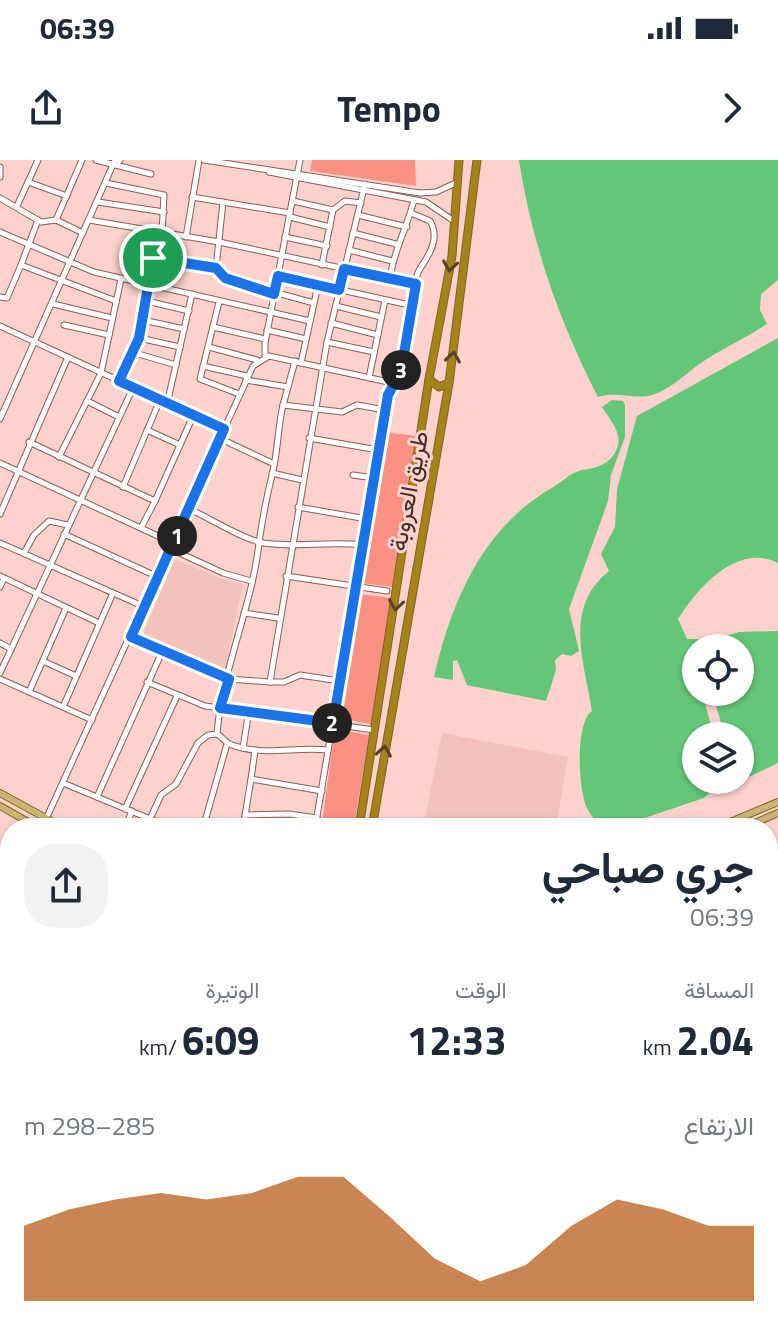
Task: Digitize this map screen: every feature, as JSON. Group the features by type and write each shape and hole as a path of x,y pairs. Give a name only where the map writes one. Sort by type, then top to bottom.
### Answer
{"highway":[{"name":"طريق العروبة","path":"361,818 456,222 459,160"},
{"name":"طريق العروبة","path":"374,818 449,383 477,160"},
{"path":"429,379 436,386 449,383"}],"main road":[{"path":"0,793 44,818"},
{"path":"740,818 778,802"},
{"path":"0,806 21,818"}],"street":[{"path":"17,206 38,160"},
{"path":"56,220 82,160"},
{"path":"96,160 117,162 151,174"},
{"path":"186,237 201,160 365,187 425,193 445,189 458,182"},
{"path":"300,161 313,176"},
{"path":"265,356 265,339 300,161"},
{"path":"0,419 117,162"},
{"path":"0,167 0,177"},
{"path":"298,176 313,176 414,200 436,207 456,222"},
{"path":"28,182 67,196"},
{"path":"106,183 162,194 165,198 135,353"},
{"path":"270,682 278,618 309,438 325,368 327,342 365,187"},
{"path":"192,197 290,215 330,227"},
{"path":"0,198 38,220 56,220 83,233"},
{"path":"390,278 396,244 407,227 414,200"},
{"path":"216,268 223,201"},
{"path":"293,201 333,210"},
{"path":"322,265 333,210 344,201 361,203"},
{"path":"98,202 164,212"},
{"path":"245,815 289,814 317,818 385,410 393,383 401,371 420,269 430,256 434,229 428,219 411,213"},
{"path":"358,215 407,227"},
{"path":"0,297 7,298 38,220"},
{"path":"89,220 219,242 416,284"},
{"path":"353,233 396,244"},
{"path":"1,235 121,279 310,321"},
{"path":"285,237 327,246"},
{"path":"349,250 392,261"},
{"path":"153,258 216,268 225,278 314,303"},
{"path":"21,265 116,301"},
{"path":"278,276 414,306"},
{"path":"59,457 101,373 121,279"},
{"path":"217,734 220,708 259,542 260,519 274,464 283,405 306,339 318,285"},
{"path":"167,404 192,294"},
{"path":"369,378 385,300"},
{"path":"147,301 189,311"},
{"path":"219,302 201,381 239,394"},
{"path":"53,304 112,318"},
{"path":"335,306 381,317"},
{"path":"143,320 184,329"},
{"path":"331,323 378,335"},
{"path":"64,325 109,335"},
{"path":"0,326 224,429"},
{"path":"213,327 265,339"},
{"path":"267,330 306,339"},
{"path":"139,338 180,347"},
{"path":"327,342 374,352"},
{"path":"209,347 257,360"},
{"path":"119,381 129,356 135,353 176,365"},
{"path":"46,818 145,607 246,378 257,360 265,356 393,383"},
{"path":"0,514 68,357"},
{"path":"203,366 288,387"},
{"path":"92,720 0,676 133,388"},
{"path":"123,487 160,400"},
{"path":"87,401 119,417"},
{"path":"283,405 342,412 357,405 385,410"},
{"path":"141,528 193,416"},
{"path":"147,430 180,445"},
{"path":"219,438 274,464"},
{"path":"309,438 378,450"},
{"path":"29,442 155,501"},
{"path":"0,463 141,528 223,573 251,581"},
{"path":"272,473 302,480"},
{"path":"353,475 374,478"},
{"path":"298,507 367,519"},
{"path":"189,509 259,542 320,547 334,541 363,545"},
{"path":"24,553 34,535 49,521 68,525"},
{"path":"64,534 158,577"},
{"path":"0,543 145,607"},
{"path":"286,576 387,591"},
{"path":"0,587 2,577 99,623"},
{"path":"63,707 113,593"},
{"path":"29,692 66,608"},
{"path":"244,613 278,618"},
{"path":"131,637 229,679 284,682 300,675 340,681"},
{"path":"0,643 11,649"},
{"path":"97,797 162,652"},
{"path":"43,661 76,676"},
{"path":"147,682 177,696 220,708 375,731"},
{"path":"127,818 177,696"},
{"path":"243,748 249,710"},
{"path":"217,734 227,744 255,750 283,753 298,746 328,750"},
{"path":"150,818 161,795 176,784 198,743 208,735 217,734"},
{"path":"206,818 227,744"},
{"path":"245,818 255,750"},
{"path":"251,779 322,791"},
{"path":"63,783 148,818"}],"shaded area":[{"path":"312,160 415,160 416,186 310,171"},
{"path":"519,160 778,160 778,280 761,294 760,310 767,324 659,392 645,396 598,397 559,311 539,252"},
{"path":"778,338 778,563 763,558 733,564 707,583 678,619 685,634 682,634 682,706 706,706 710,722 682,722 682,794 708,794 645,818 594,818 584,799 580,772 583,728 592,711 582,654 581,618 586,601 609,571 601,554 615,527 617,489 637,416"},
{"path":"612,400 623,401 625,405 625,437 611,475 608,501 569,609 579,651 571,656 562,654 555,660 556,670 546,701 467,685 457,660 453,661 453,680 434,677 460,596 487,547 526,506 574,473 598,466 613,456 618,436 602,407"},
{"path":"385,432 416,436 393,587 361,583"},
{"path":"175,559 222,579 243,584 225,669 194,662 141,639"},
{"path":"359,594 392,598 371,724 338,718"},
{"path":"778,631 778,763 754,774 754,722 721,722 716,706 754,706 754,634 732,634"},
{"path":"335,729 369,735 355,818 323,818"},
{"path":"442,733 568,757 558,818 425,818"}],"route":[{"path":"153,258 216,268 225,278 274,294 278,276 339,290 344,269 416,284 401,371 388,395 333,723 220,708 229,679 131,637 224,429 119,381 129,356 135,353 153,258"}]}
